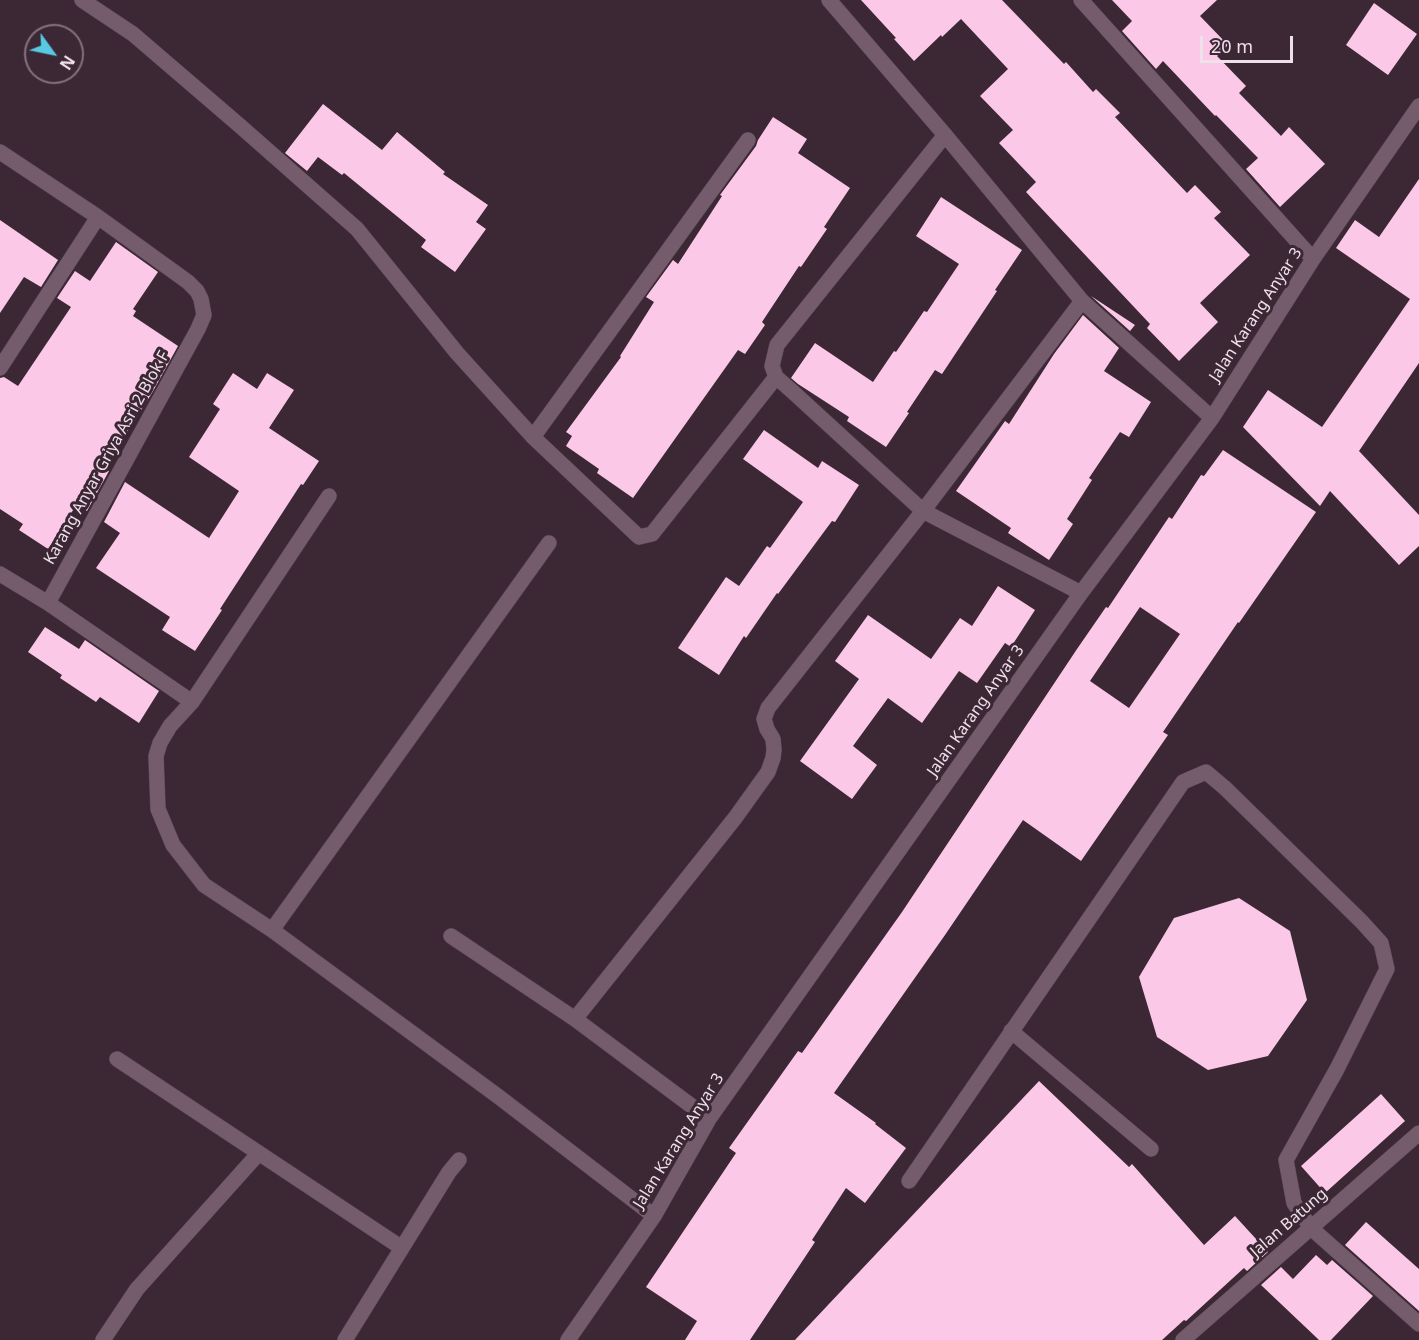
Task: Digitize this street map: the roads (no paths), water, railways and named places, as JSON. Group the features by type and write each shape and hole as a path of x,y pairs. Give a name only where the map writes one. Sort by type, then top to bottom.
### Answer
{"street":[{"path":"82,0 133,34 357,229 457,353 532,437 639,537 652,534 776,377"},
{"path":"829,0 945,135 1082,301 1212,418"},
{"path":"1081,0 1313,259"},
{"name":"Jalan Karang Anyar 3","path":"567,1340 654,1216 709,1119 1081,593 1212,418 1313,259 1419,106"},
{"path":"945,135 777,345 772,366 776,377 923,511 1081,593"},
{"path":"532,437 748,141"},
{"path":"0,152 98,217 0,368"},
{"name":"Karang Anyar Griya Asri 2 Blok F","path":"48,603 204,315 201,299 188,282 98,217"},
{"path":"575,1019 735,818 768,772 774,750 773,739 764,718 768,708 923,511 1082,301"},
{"path":"329,496 192,702 170,726 160,743 156,756 158,809 173,845 204,885 272,930 499,1097 654,1216"},
{"path":"272,930 549,543"},
{"path":"0,574 48,603 192,702"},
{"path":"909,1181 1183,782 1206,772 1225,788 1381,943 1387,969 1337,1069 1286,1160 1294,1203 1311,1228 1419,1324"},
{"path":"451,936 575,1019 709,1119"},
{"path":"1011,1031 1151,1149"},
{"path":"117,1059 402,1248"},
{"name":"Jalan Batung","path":"1183,1340 1419,1133"},
{"path":"103,1340 137,1289 259,1153"},
{"path":"345,1340 449,1172 459,1160"}]}
